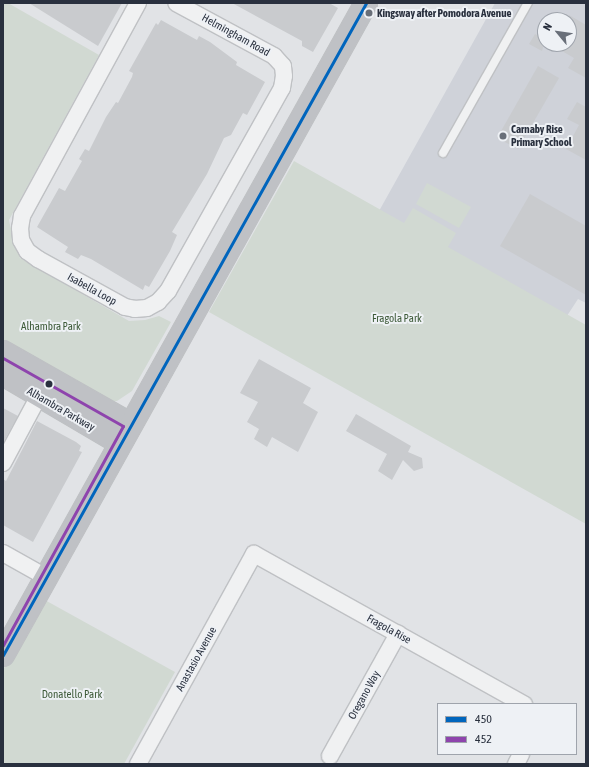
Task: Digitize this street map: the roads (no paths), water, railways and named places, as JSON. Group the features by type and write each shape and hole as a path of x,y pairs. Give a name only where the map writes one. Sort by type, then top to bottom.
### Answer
{"street":[{"name":"Isabella Loop","path":"138,3 22,216 20,228 21,240 27,251 125,307 147,308 158,302 168,291 282,88 282,66 274,56"},
{"name":"Helmingham Road","path":"176,3 274,56"},
{"path":"3,655 125,433 366,3"},
{"name":"Alhambra Parkway","path":"3,352 125,433"},
{"name":"Alhambra Parkway","path":"3,374 39,396 125,433"},
{"path":"3,463 39,396"},
{"path":"3,553 46,577"},
{"name":"Fragola Rise","path":"254,554 522,703"},
{"name":"Anastasio Avenue","path":"138,764 254,554"},
{"name":"Oregano Way","path":"330,756 398,634"},
{"path":"516,764 520,755"}],"lane":[{"path":"443,153 528,3"}],"place":[{"name":"Kingsway after Pomodora Avenue","path":"369,13"},
{"name":"Carnaby Rise Primary School","path":"503,136"}],"park label":[{"name":"Fragola Park","path":"397,318"},
{"name":"Alhambra Park","path":"51,326"},
{"name":"Donatello Park","path":"72,694"}]}
